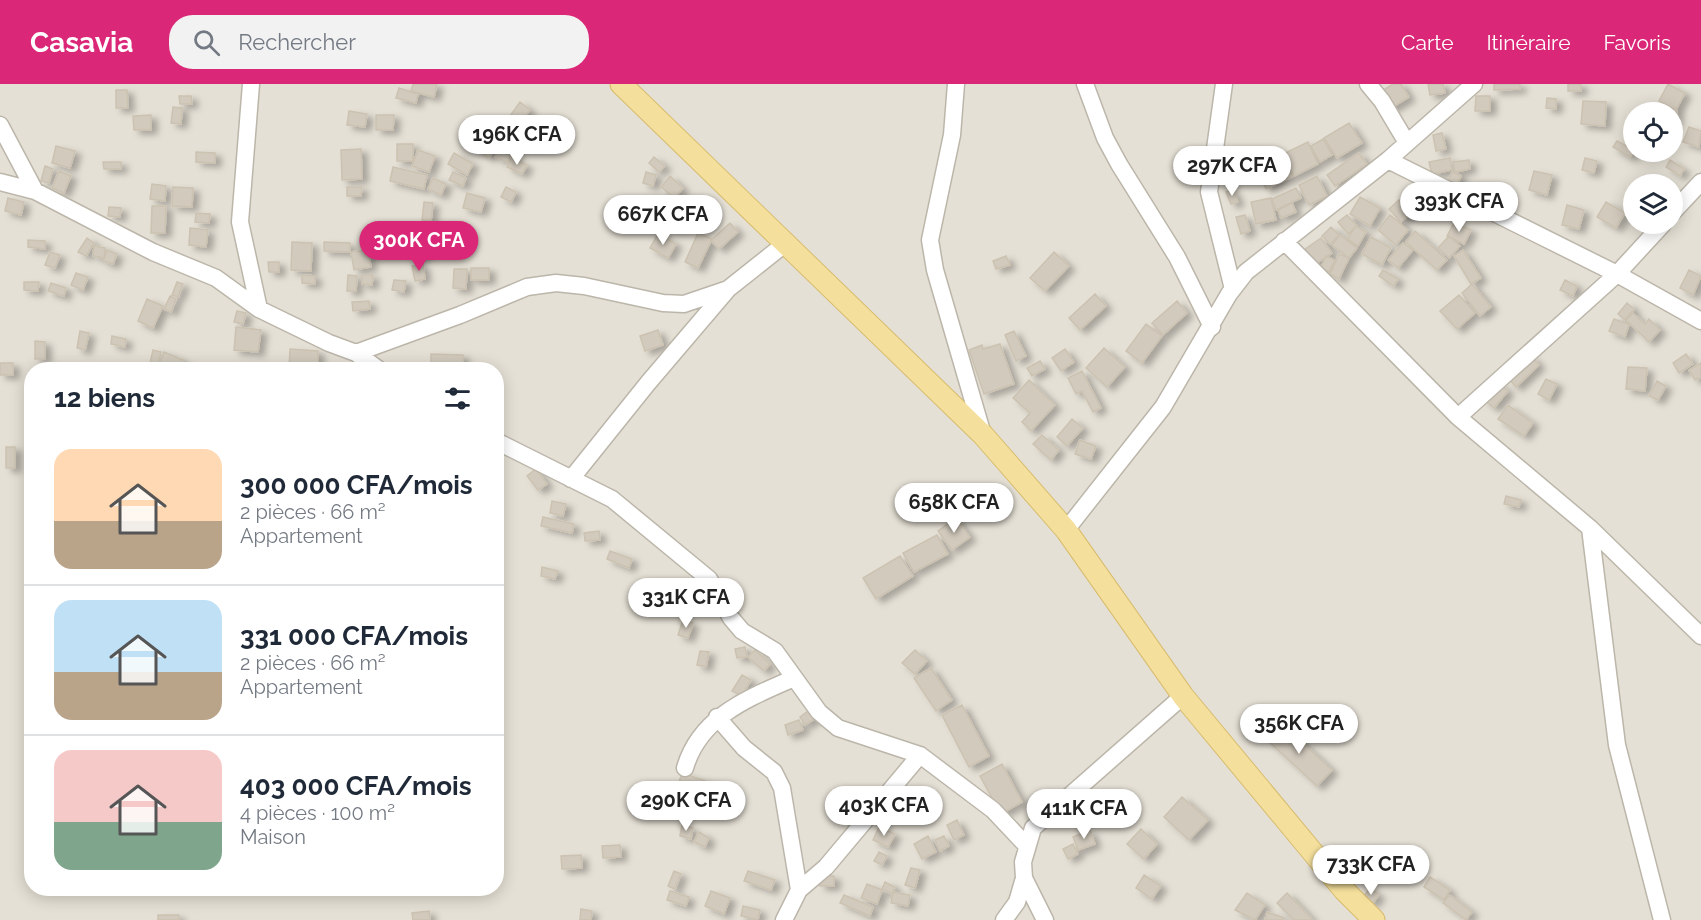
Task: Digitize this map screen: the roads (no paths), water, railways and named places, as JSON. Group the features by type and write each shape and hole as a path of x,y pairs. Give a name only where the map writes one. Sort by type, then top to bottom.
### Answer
{"main road":[{"path":"621,84 983,435 1066,530 1183,696 1369,918"}],"street":[{"path":"250,84 240,222 260,309"},
{"path":"956,84 952,135 930,240 935,270 983,435"},
{"path":"1085,84 1105,138 1178,257 1212,327"},
{"path":"1224,84 1209,192 1233,289"},
{"path":"1368,84 1382,101 1407,143"},
{"path":"1066,530 1163,407 1233,289 1246,272 1388,160 1474,84"},
{"path":"0,125 34,191"},
{"path":"1388,160 1617,274 1701,321"},
{"path":"0,182 34,191 153,252 216,278 260,309 329,344 356,353 368,362"},
{"path":"1683,201 1701,182"},
{"path":"1458,417 1617,274 1654,234"},
{"path":"1284,241 1458,417 1590,528 1701,636"},
{"path":"571,478 728,289 786,243"},
{"path":"356,353 537,286 556,282 663,303 684,304 728,289"},
{"path":"504,445 612,499 709,579 742,631 775,651 819,712 838,728 920,755 993,810 1026,845"},
{"path":"1590,528 1617,745 1662,920"},
{"path":"685,768 689,754 702,732 717,717 754,696 794,678"},
{"path":"1004,920 1017,902 1024,878 1023,862 1026,845 1033,828 1041,817 1183,696"},
{"path":"717,717 744,748 774,772 782,788 799,890"},
{"path":"784,920 799,890 826,867 920,755"},
{"path":"1024,878 1045,920"}]}
